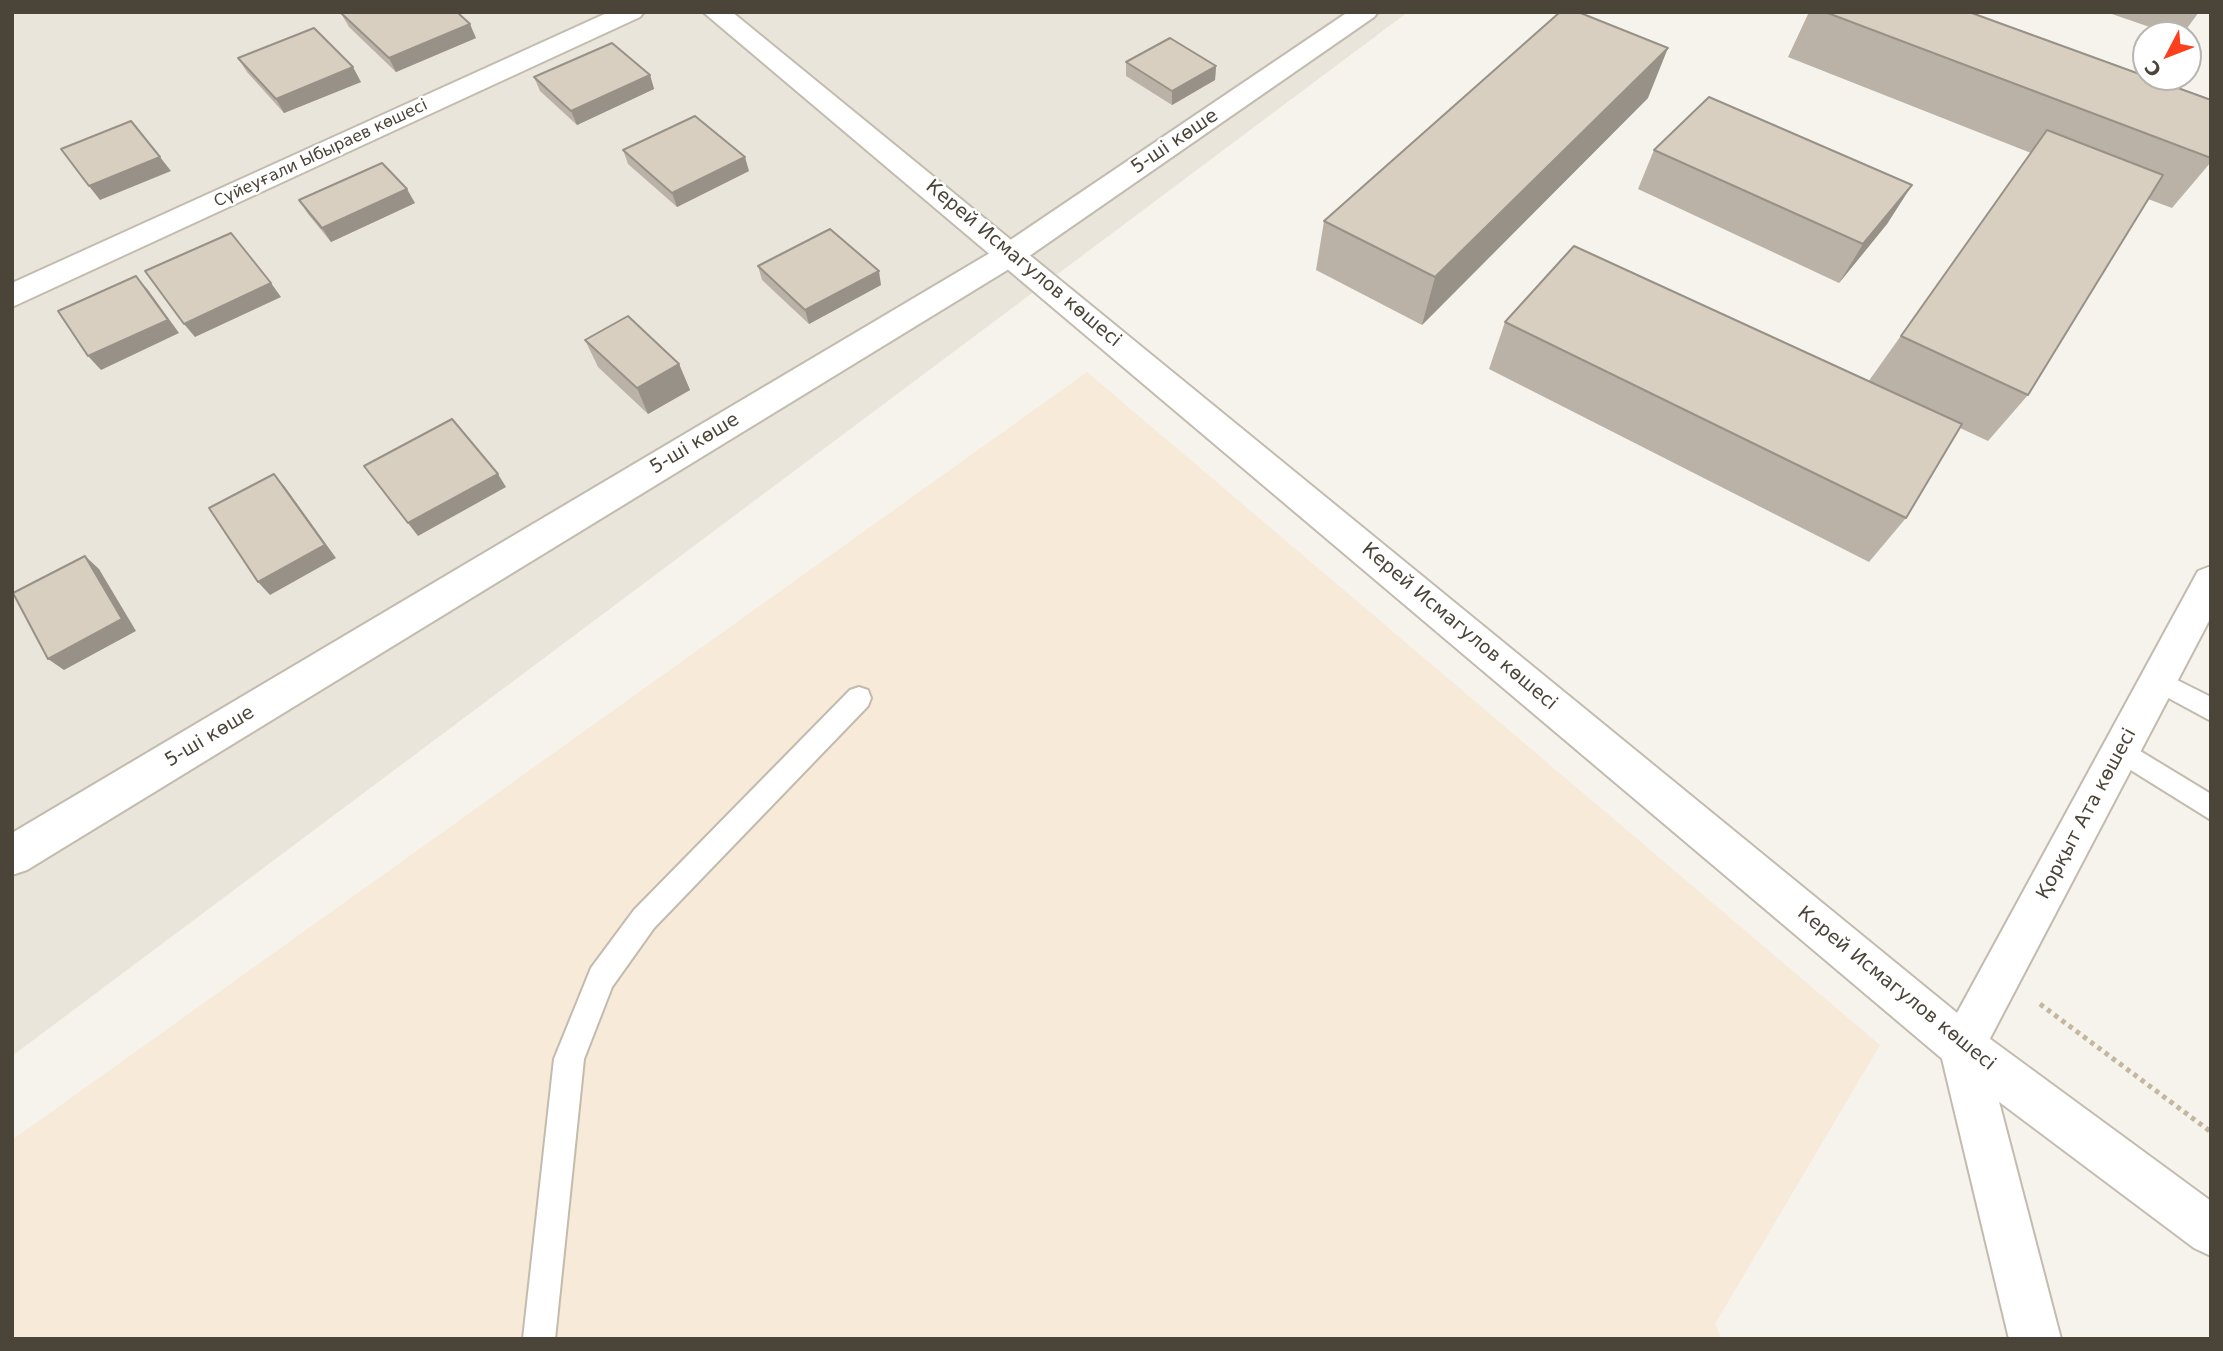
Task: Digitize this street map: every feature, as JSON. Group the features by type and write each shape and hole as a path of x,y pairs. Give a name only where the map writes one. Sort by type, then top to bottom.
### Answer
{"street":[{"name":"Сүйеуғали Ыбыраев көшесi","path":"12,296 631,12"},
{"name":"Керей Исмагулов көшесі","path":"716,12 1011,254 1962,1046 2211,1231"},
{"name":"5-шi көше","path":"12,856 1011,254 1365,12"},
{"name":"Қорқыт Ата көшесi","path":"1962,1046 2211,581"},
{"path":"1962,1046 2035,1339"}],"lane":[{"path":"2159,681 2211,710"},
{"path":"539,1339 569,1059 601,978 644,919 859,698"},
{"path":"2122,751 2211,808"}],"path":[{"path":"2000,974 2211,1132"}],"shaded area":[{"path":"12,12 1408,12 12,1056"},
{"path":"1087,372 1880,1045 1715,1324 1722,1339 12,1339 12,1140"}],"building":[{"path":"457,12 470,24 389,58 341,13"},
{"path":"1560,12 1578,12 1668,48 1435,277 1324,221"},
{"path":"1825,12 1969,12 2132,71 2132,91 2186,91 2211,100 2211,158"},
{"path":"314,28 353,67 276,99 238,58"},
{"path":"1170,38 1216,66 1172,91 1126,62"},
{"path":"612,43 650,75 571,111 534,77"},
{"path":"1709,97 1912,185 1863,244 1654,150"},
{"path":"695,116 745,157 672,193 623,150"},
{"path":"131,121 160,157 89,186 61,149"},
{"path":"2047,130 2163,175 2028,395 1901,336"},
{"path":"382,163 407,189 322,228 299,200"},
{"path":"830,229 879,271 805,310 758,266"},
{"path":"231,233 271,283 184,324 145,271"},
{"path":"1574,246 1962,424 1906,518 1505,322"},
{"path":"136,276 168,320 88,356 58,311"},
{"path":"628,316 679,364 637,388 585,340"},
{"path":"452,419 498,474 408,523 364,466"},
{"path":"274,474 325,545 258,582 209,508"},
{"path":"85,556 122,619 48,659 13,593"}]}
